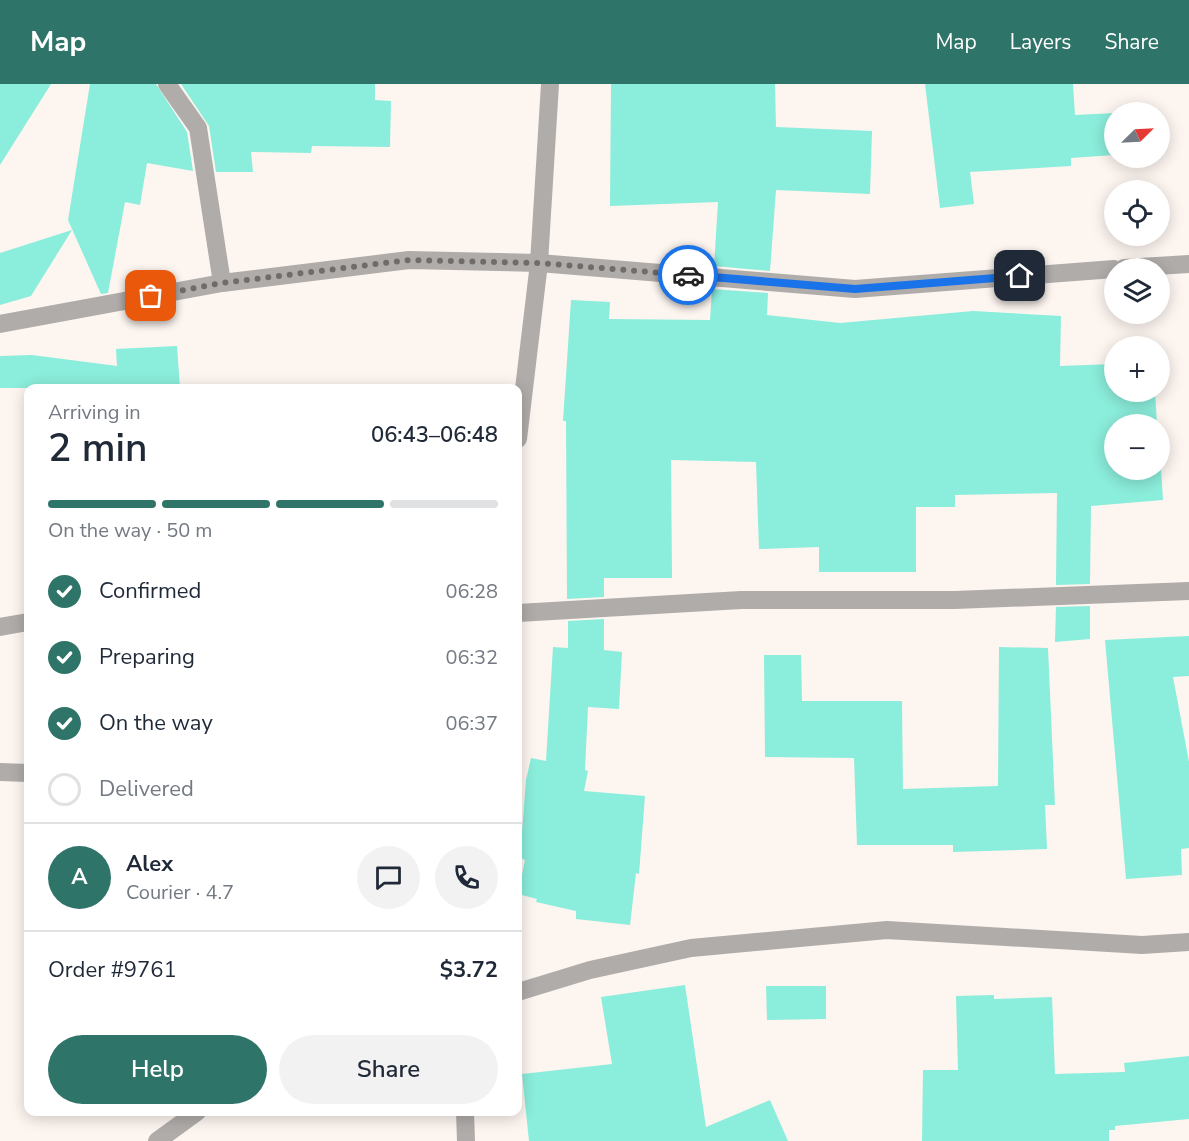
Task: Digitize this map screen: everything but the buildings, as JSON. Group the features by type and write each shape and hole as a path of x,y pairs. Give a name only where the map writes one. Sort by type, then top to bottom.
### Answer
{"street":[{"path":"166,84 198,128 222,283"},
{"path":"522,405 539,263 550,84"},
{"path":"0,324 222,283 409,260 539,263 855,289 1104,270"},
{"path":"1170,265 1189,264"},
{"path":"522,613 741,600 955,600 1189,591"},
{"path":"0,627 24,623"},
{"path":"0,772 24,773"},
{"path":"522,991 590,970 691,948 887,930 1142,945 1189,942"},
{"path":"157,1141 191,1116"},
{"path":"465,1116 466,1141"}],"way so far":[{"path":"151,296 222,283 409,260 539,263 688,275"}],"route":[{"path":"688,275 855,289 1020,276"}]}
